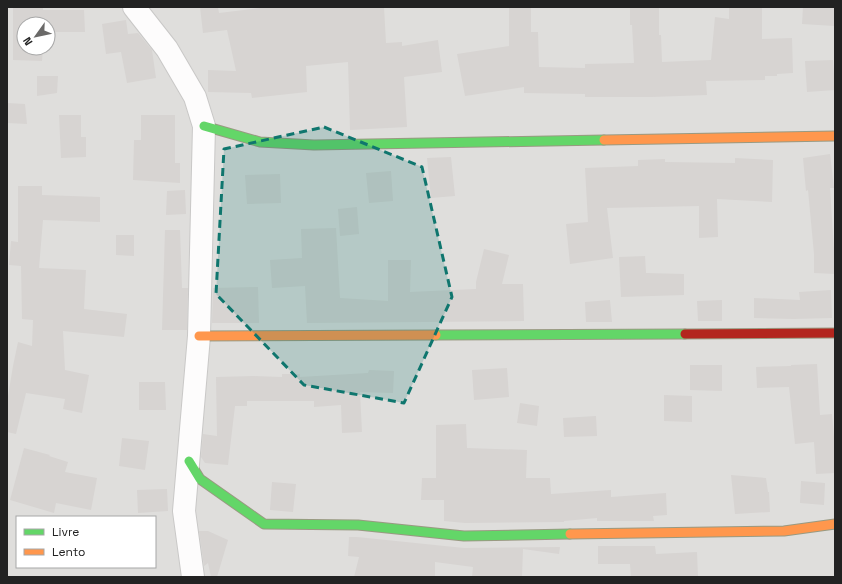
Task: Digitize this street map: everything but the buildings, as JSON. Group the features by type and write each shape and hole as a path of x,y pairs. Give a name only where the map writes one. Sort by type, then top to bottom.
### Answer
{"street":[{"path":"134,7 167,49 195,97 204,126 199,336 184,511 193,577"},
{"path":"204,126 260,142 314,145 835,136"},
{"path":"199,336 835,333"},
{"path":"188,461 200,479 264,524 358,525 464,536 784,531 835,524"}],"highlighted area":[{"path":"324,127 422,167 452,297 404,403 304,385 216,294 224,149"}],"shaded area":[{"path":"7,7 835,7 835,577 7,577"}],"traffic: fast":[{"path":"204,126 260,142 314,145 604,140"},
{"path":"436,335 685,334"},
{"path":"189,461 200,479 264,524 358,525 464,536 570,534"}],"traffic: slow":[{"path":"604,140 835,136"},
{"path":"199,336 436,335"},
{"path":"570,534 784,531 835,524"}],"traffic: jam":[{"path":"685,334 835,333"}]}
